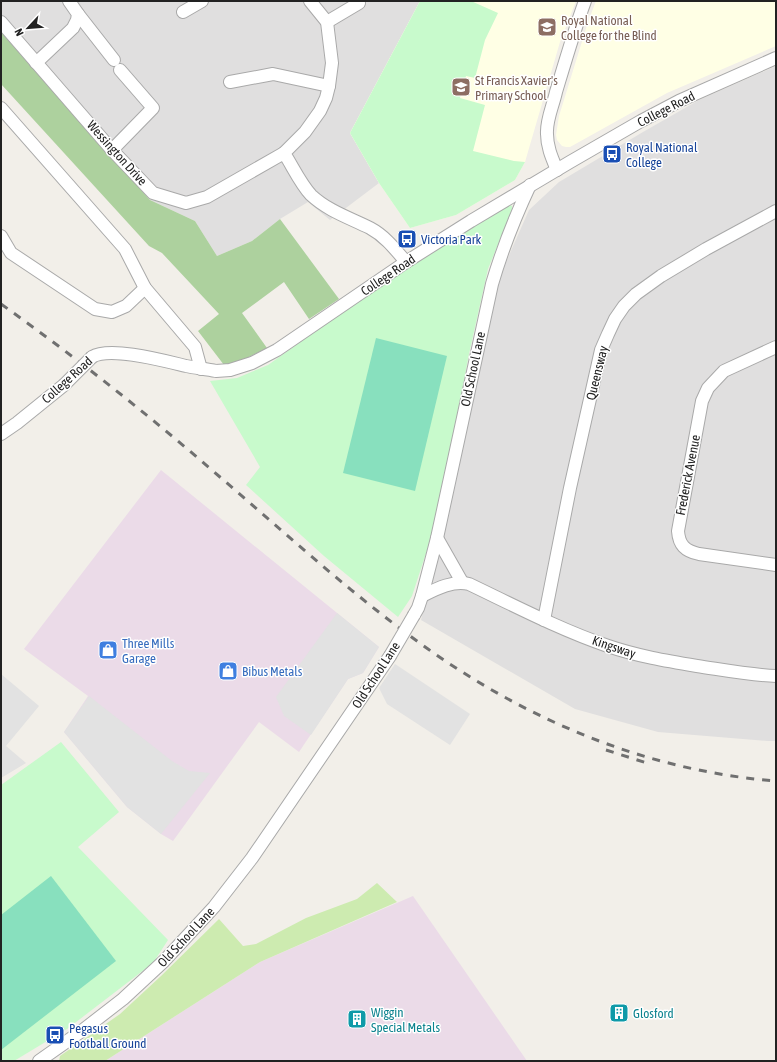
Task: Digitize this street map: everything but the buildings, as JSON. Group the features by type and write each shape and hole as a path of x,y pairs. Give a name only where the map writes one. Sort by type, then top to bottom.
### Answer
{"street":[{"path":"69,1 114,60"},
{"path":"183,12 202,1"},
{"path":"310,1 327,22 359,3"},
{"path":"557,170 547,142 548,121 585,1"},
{"path":"36,63 73,28 78,14"},
{"name":"Wessington Drive","path":"1,22 112,150 153,192 186,203 207,197 284,154 305,132 320,112 329,86 332,63 327,22"},
{"name":"College Road","path":"1,434 17,424 64,385 92,356 96,354 130,354 216,371 230,370 252,363 277,350 406,262 471,221 641,121 679,101 776,58"},
{"path":"112,150 153,108 120,70"},
{"path":"230,82 273,74 329,86"},
{"path":"1,108 125,250 146,288 195,346 201,369"},
{"path":"284,154 311,194 333,211 371,229 382,236 392,244 406,262"},
{"name":"Old School Lane","path":"39,1061 83,1030 123,998 164,961 214,907 252,858 390,656 414,615 422,596 437,538 492,284 506,242 530,186"},
{"name":"Queensway","path":"544,620 570,488 601,350 615,319 624,306 636,294 661,276 706,249 776,211"},
{"path":"1,236 11,253 95,309 112,312 126,306 146,288"},
{"name":"Frederick Avenue","path":"776,347 724,371 708,388 702,400 678,531 678,538 682,546 690,552 776,565"},
{"path":"422,596 447,585 462,582 437,538"},
{"name":"Kingsway","path":"462,582 544,620 608,646 636,655 707,668 776,676"}],"shaded area":[{"path":"1,1 420,1 350,133 379,183 330,220 308,202 280,219 252,241 217,256 195,221 150,200 1,32"},
{"name":"St Francis Xavier's Primary School","path":"420,1 576,1 560,42 525,162 515,180 456,215 410,228 379,183 350,133"},
{"path":"596,1 776,1 776,46 667,93 570,147 562,146 557,140 556,135 559,116"},
{"path":"776,66 776,741 658,732 575,709 421,620 461,456 495,287 529,210 559,182 643,132 699,100"},
{"path":"161,470 379,647 363,673 348,679 299,752 259,722 173,841 161,834 127,807 64,732 88,696 24,649"},
{"path":"337,613 379,647 363,673 348,679 311,735 284,716 276,697"},
{"path":"395,664 470,714 450,745 387,704 379,688"},
{"path":"1,674 39,706 6,746 26,763 1,778"},
{"path":"89,696 172,761 189,771 210,773 161,834 127,807 64,732"},
{"path":"413,896 527,1061 105,1061 260,962"}],"green space":[{"name":"St Francis Xavier's Primary School","path":"420,1 471,1 498,13 485,40 475,78 466,76 460,98 485,105 473,151 514,161 525,162 515,180 456,215 410,228 379,183 350,133"},
{"path":"1,32 150,200 195,221 217,256 252,241 280,219 339,299 309,319 284,282 242,313 267,348 245,359 224,365 198,331 219,314 162,253 149,246 1,84"},
{"path":"508,204 512,206 512,210 488,269 432,535 412,596 398,617 324,556 246,485 260,467 210,381 237,378 268,365 410,267"},
{"path":"376,338 447,356 415,491 343,473"},
{"path":"61,742 119,812 78,847 168,940 153,963 67,1029 14,1061 1,1061 1,785"},
{"path":"51,876 116,961 1,1050 1,915"},
{"path":"377,883 397,902 260,962 105,1061 59,1061 60,1056 120,1014 219,919 243,946 256,944 306,918 357,899"}],"railway":[{"path":"1,304 82,364 135,406 372,607 428,649 467,675 508,699 593,739 637,754 683,766 729,775 776,781"},
{"path":"606,750 650,764"}],"place":[{"name":"Royal National College for the Blind","path":"547,27"},
{"name":"St Francis Xavier's Primary School","path":"461,87"},
{"name":"Royal National College","path":"612,154"},
{"name":"Victoria Park","path":"407,239"},
{"name":"Three Mills Garage","path":"108,650"},
{"name":"Bibus Metals","path":"228,671"},
{"name":"Glosford","path":"619,1013"},
{"name":"Wiggin Special Metals","path":"357,1019"},
{"name":"Pegasus Football Ground","path":"55,1035"}]}
